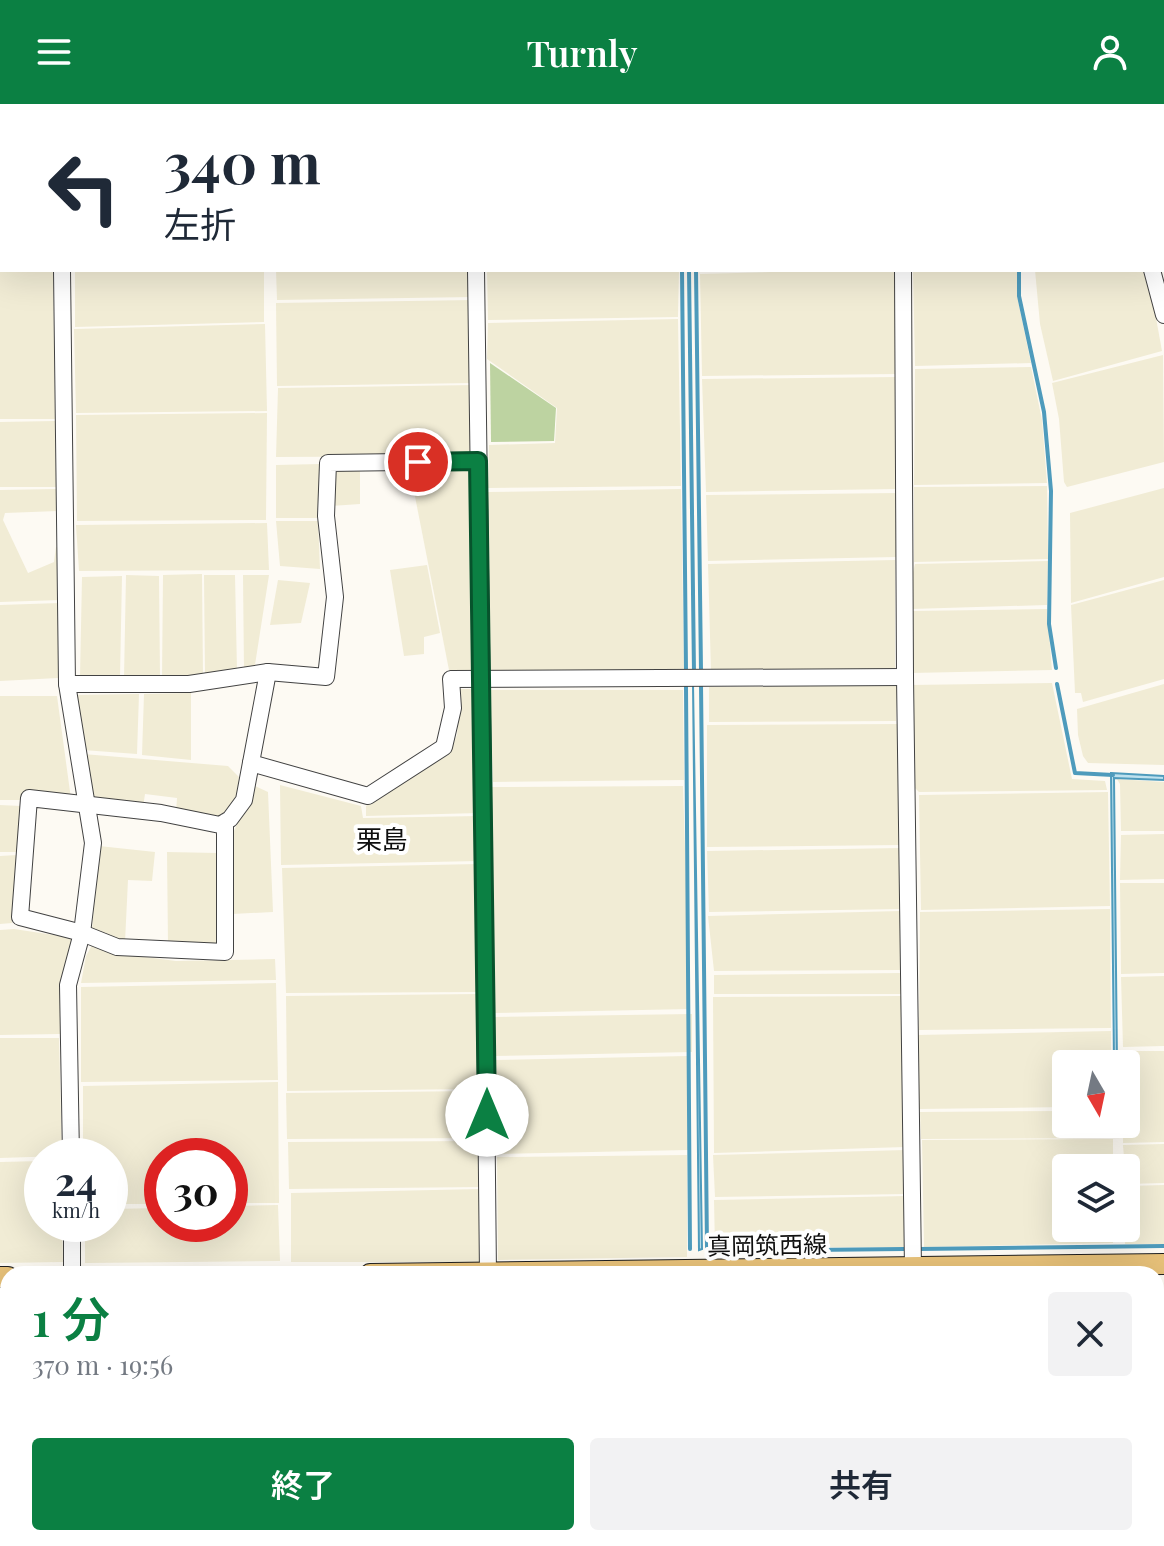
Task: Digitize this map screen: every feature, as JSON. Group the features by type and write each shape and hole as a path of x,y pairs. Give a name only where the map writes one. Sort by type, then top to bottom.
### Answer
{"main road":[{"name":"真岡筑西線","path":"1038,1266 1164,1264"}],"street":[{"path":"62,272 67,684 93,843 82,933 68,985 71,1138"},
{"path":"476,272 488,1266"},
{"path":"903,272 913,1266"},
{"path":"1153,272 1164,315"},
{"path":"67,684 189,684 268,672 326,677 335,597 326,516 328,463 478,461"},
{"path":"225,822 225,952 117,947 82,933 20,917 29,798 161,813 220,825 244,800 268,672"},
{"path":"251,763 368,796 444,747 453,708 451,679 905,677"},
{"path":"72,1242 72,1266"}],"shaded area":[{"path":"0,272 53,272 55,419 0,419"},
{"path":"75,272 264,272 264,322 75,327"},
{"path":"276,272 471,272 472,297 277,300"},
{"path":"487,272 679,272 678,317 488,320"},
{"path":"897,272 897,374 702,376 700,274"},
{"path":"913,272 1017,272 1017,296 1031,363 915,366"},
{"path":"1035,272 1144,272 1162,351 1053,381 1040,324"},
{"path":"473,300 473,383 277,386 276,303"},
{"path":"678,319 681,486 488,488 489,445 555,443 557,408 487,359 488,323"},
{"path":"265,324 267,411 76,413 74,329"},
{"path":"1163,355 1164,462 1067,487 1052,383"},
{"path":"1031,367 1042,420 1047,483 914,485 915,369"},
{"path":"897,377 896,489 706,492 702,379"},
{"path":"474,385 474,456 276,457 278,388"},
{"path":"267,413 266,520 77,521 76,415"},
{"path":"55,421 56,487 0,487 0,422"},
{"path":"320,464 317,518 276,518 276,465"},
{"path":"360,470 360,504 331,506 335,471"},
{"path":"472,470 473,673 449,670 410,471"},
{"path":"1047,486 1048,559 914,562 914,487"},
{"path":"1164,488 1164,577 1071,603 1070,513"},
{"path":"56,489 58,511 5,513 3,520 28,573 54,562 56,547 59,548 61,600 0,602 0,490"},
{"path":"681,489 684,673 490,676 488,492"},
{"path":"897,493 896,557 708,561 706,495"},
{"path":"276,521 318,521 320,569 280,566"},
{"path":"267,523 269,570 79,571 76,525"},
{"path":"895,560 895,671 711,672 708,564"},
{"path":"1048,561 1047,605 911,609 911,580 915,564"},
{"path":"427,565 440,633 424,637 424,654 404,656 390,570"},
{"path":"202,574 203,677 162,679 163,575"},
{"path":"126,575 159,576 160,678 124,678"},
{"path":"204,575 235,575 237,671 205,676"},
{"path":"243,575 269,575 254,671 244,671"},
{"path":"122,576 120,677 80,677 82,577"},
{"path":"278,580 310,583 301,623 270,625"},
{"path":"1164,580 1164,679 1083,702 1081,693 1075,693 1071,605"},
{"path":"59,603 58,678 0,681 0,605"},
{"path":"1047,609 1052,670 911,673 911,611"},
{"path":"1052,683 1072,779 1105,781 1107,790 919,792 914,787 910,685"},
{"path":"1164,684 1164,765 1088,763 1078,735 1077,709"},
{"path":"897,685 896,721 709,722 709,687"},
{"path":"460,689 475,689 479,813 366,816 366,806 448,755 457,735"},
{"path":"490,690 683,690 684,780 493,782"},
{"path":"191,693 191,760 142,755 144,694"},
{"path":"139,694 137,754 83,750 76,695"},
{"path":"0,696 57,696 71,799 21,794 20,800 0,800"},
{"path":"898,724 901,845 707,847 707,725"},
{"path":"83,754 228,766 239,777 237,794 226,813 217,819 176,812 177,798 145,794 143,807 92,800"},
{"path":"1117,779 1164,782 1164,831 1121,831 1120,784"},
{"path":"280,785 361,806 363,818 479,816 479,861 281,865"},
{"path":"255,786 268,792 273,912 232,914 232,835"},
{"path":"683,786 690,1009 494,1013 492,787"},
{"path":"1108,792 1110,906 921,910 919,795"},
{"path":"0,805 21,806 17,852 0,852"},
{"path":"1164,834 1164,879 1120,880 1121,835"},
{"path":"99,846 155,852 152,881 128,880 125,942 92,930"},
{"path":"901,848 901,909 709,912 707,851"},
{"path":"167,852 217,853 219,945 168,945"},
{"path":"17,855 12,923 0,924 0,856"},
{"path":"478,864 478,992 286,993 282,868"},
{"path":"1120,883 1164,883 1164,973 1121,974"},
{"path":"1110,909 1111,1028 919,1030 920,912"},
{"path":"901,911 902,970 714,971 708,916"},
{"path":"14,929 74,938 61,985 60,1034 0,1035 0,930"},
{"path":"92,945 123,954 176,961 275,959 276,980 81,983 86,956"},
{"path":"901,973 901,994 714,994 714,975"},
{"path":"1164,976 1164,1046 1123,1047 1121,977"},
{"path":"276,983 278,1080 81,1082 81,987"},
{"path":"478,994 478,1089 287,1091 286,996"},
{"path":"901,996 905,1147 714,1153 713,997"},
{"path":"692,1014 692,1052 494,1056 494,1017"},
{"path":"1111,1031 1111,1050 1052,1050 1052,1107 919,1109 917,1035"},
{"path":"0,1038 59,1038 62,1138 24,1138 24,1157 0,1158"},
{"path":"1140,1051 1164,1051 1164,1142 1123,1143 1123,1138 1140,1138"},
{"path":"687,1056 688,1150 495,1154 493,1060"},
{"path":"278,1082 279,1203 248,1203 248,1138 144,1138 144,1204 128,1204 128,1138 83,1138 83,1086"},
{"path":"479,1091 480,1138 287,1139 286,1093"},
{"path":"1052,1111 1052,1138 1113,1138 921,1139 920,1112"},
{"path":"1113,1139 1113,1154 1052,1154 1052,1242 1113,1243 924,1247 922,1140"},
{"path":"481,1141 481,1187 289,1189 288,1142"},
{"path":"1164,1144 1164,1183 1140,1184 1140,1154 1124,1154 1123,1145"},
{"path":"906,1150 907,1194 715,1197 713,1155"},
{"path":"687,1155 687,1257 498,1260 497,1157"},
{"path":"24,1161 24,1242 62,1242 63,1262 0,1263 0,1162"},
{"path":"1164,1185 1164,1244 1125,1244 1140,1242 1140,1186"},
{"path":"481,1189 481,1262 291,1262 291,1193"},
{"path":"906,1196 907,1247 715,1248 714,1200"},
{"path":"278,1205 280,1261 85,1263 85,1242 128,1242 128,1209 144,1208 144,1242 248,1242 248,1206"}],"green space":[{"path":"490,363 556,408 554,441 491,442"}],"water":[{"path":"688,272 695,673 693,673"},
{"path":"693,684 702,1249 699,1250"},
{"path":"1111,773 1164,776 1164,780 1114,778 1117,1050 1114,1050"}],"waterway":[{"path":"682,272 686,670"},
{"path":"696,272 701,671"},
{"path":"1019,272 1019,296 1044,412 1051,491 1049,624 1056,668"},
{"path":"701,684 707,1248 711,1251 904,1249"},
{"path":"1057,684 1075,773 1113,775"},
{"path":"686,686 690,1249"},
{"path":"919,1249 1164,1246"}],"district":[{"name":"栗島","path":"382,838"}],"route":[{"path":"418,462 478,461 487,1115"}]}
